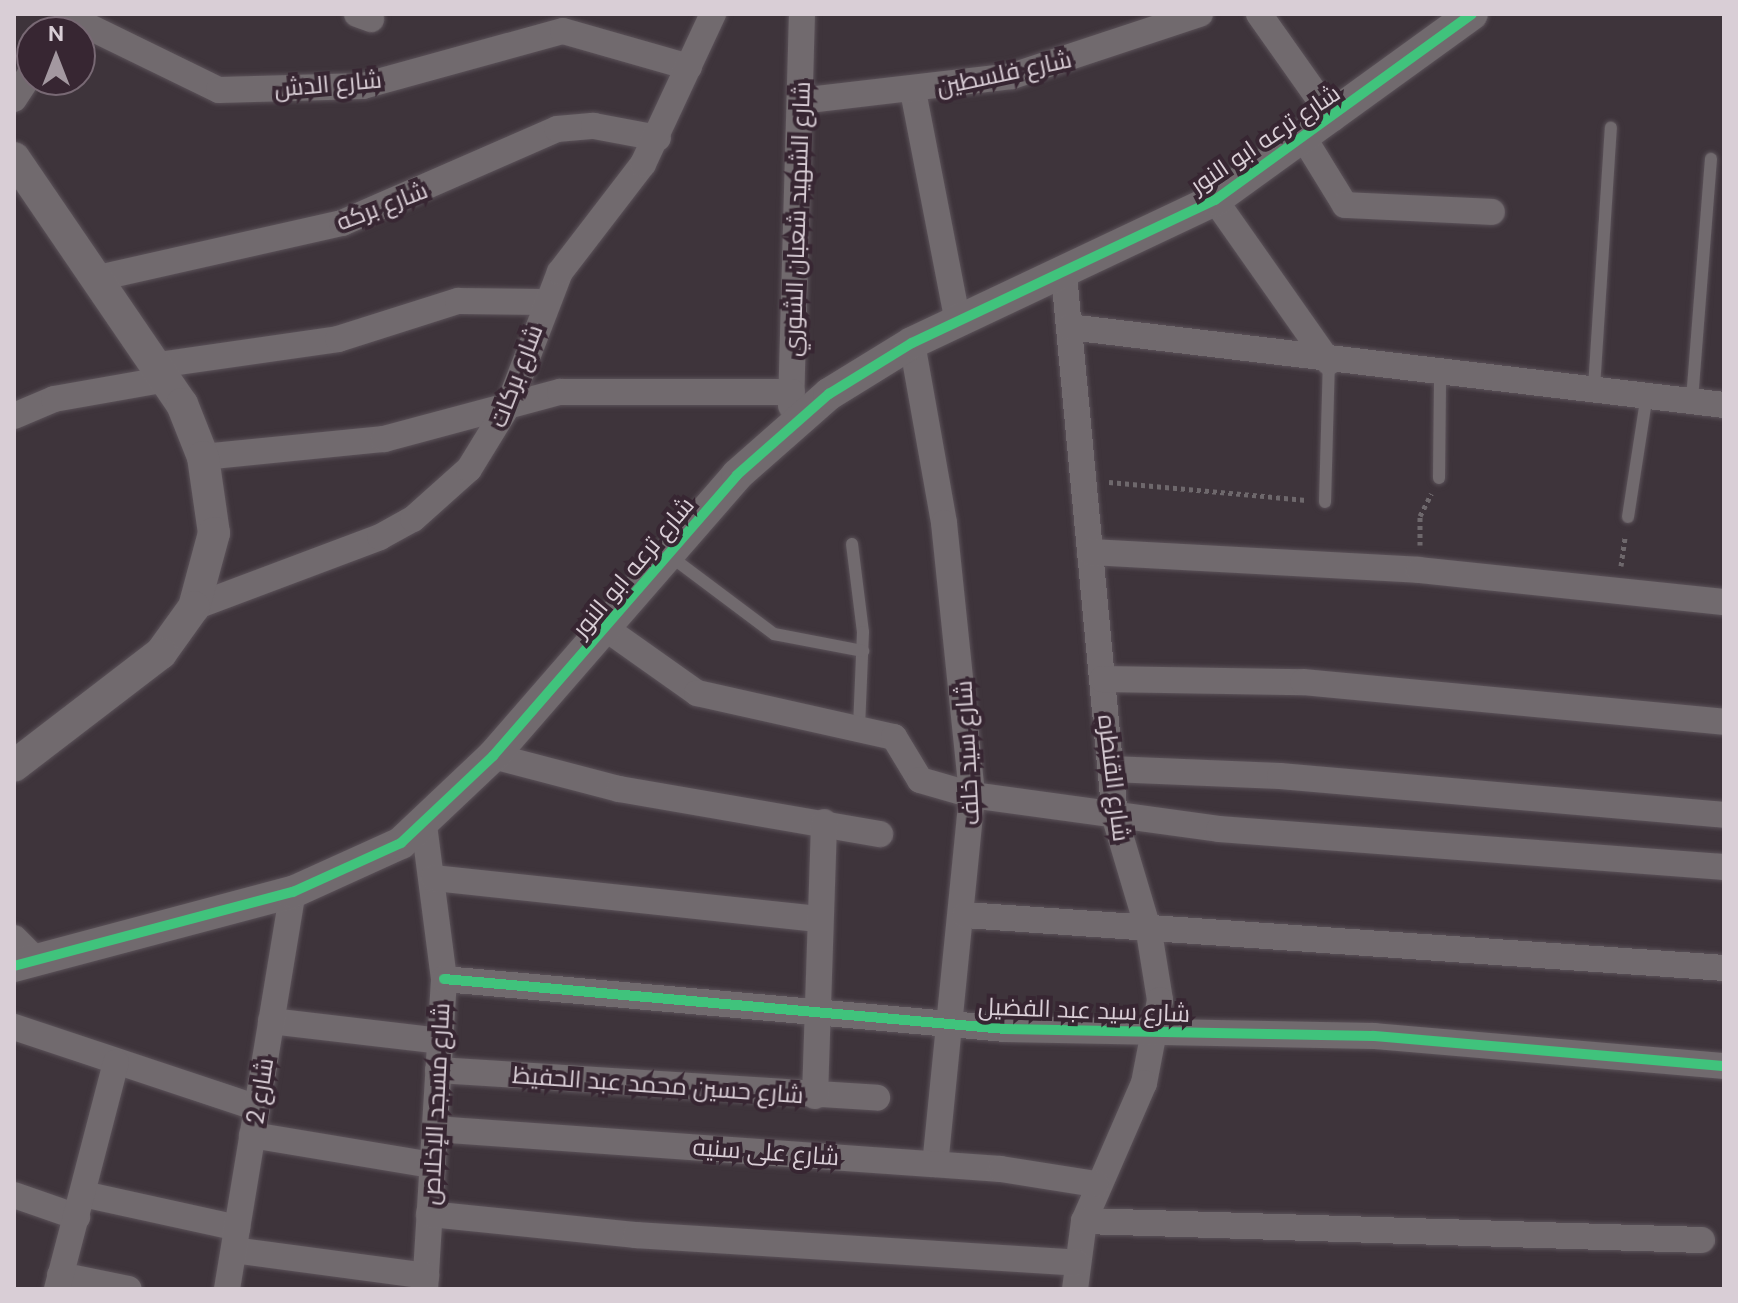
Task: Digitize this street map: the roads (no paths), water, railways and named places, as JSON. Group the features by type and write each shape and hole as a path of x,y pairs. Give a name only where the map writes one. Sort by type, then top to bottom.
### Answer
{"street":[{"name":"شارع بركات","path":"194,607 413,519 469,469 510,402 544,302 658,138 713,14"},
{"name":"شارع الشهيد شعبان الشوري","path":"790,424 802,14"},
{"name":"شارع فلسطين","path":"800,101 913,91 1061,64 1200,14"},
{"path":"1259,14 1333,119"},
{"name":"شارع ترعه ابو النور","path":"20,953 293,892 349,872 424,825 493,756 790,424 912,343 1064,275 1215,200 1305,140 1472,14"},
{"name":"شارع الدش","path":"96,35 219,90 363,86 554,31 582,33 689,67"},
{"path":"913,91 958,322"},
{"name":"شارع بركه","path":"98,278 342,223 557,129 594,126 658,138"},
{"path":"1305,140 1345,205 1492,212"},
{"path":"14,158 163,372 203,457 214,533 194,607 150,662 14,766"},
{"path":"1215,200 1329,362"},
{"name":"شارع القنطره","path":"1064,275 1115,818 1149,932 1157,1034 1144,1083 1096,1184 1084,1221 1076,1276"},
{"path":"14,416 54,399 163,372 338,339 458,301 544,302"},
{"path":"1069,327 1329,362 1594,388 1724,405"},
{"name":"شارع سيد خلف","path":"912,343 950,568 972,795 965,915 935,1164"},
{"path":"203,457 384,439 510,402 576,390 737,397 792,392"},
{"path":"1090,552 1419,570 1618,587 1724,602"},
{"path":"608,630 697,693 859,727 900,740 920,780 972,795 1115,818 1724,867"},
{"path":"1102,679 1334,684 1724,722"},
{"path":"493,756 619,789 880,834"},
{"path":"1111,769 1280,776 1724,815"},
{"path":"815,1096 817,919 824,822"},
{"name":"شارع مسجد الإخلاص","path":"424,825 434,878 444,979 429,1214 430,1285"},
{"path":"434,878 817,919"},
{"name":"شارع 2","path":"227,1289 293,892"},
{"path":"965,915 1149,932 1486,947 1724,968"},
{"name":"شارع سيد عبد الفضيل","path":"444,979 952,1024 1157,1034 1374,1036 1724,1066"},
{"path":"271,1021 440,1041"},
{"path":"14,1027 257,1108"},
{"path":"116,1063 58,1282 129,1289"},
{"name":"شارع حسين محمد عبد الحفيظ","path":"438,1070 877,1098"},
{"name":"شارع على سنيه","path":"435,1129 935,1164 1096,1184"},
{"path":"252,1135 432,1165"},
{"path":"14,1195 236,1239 430,1285"},
{"path":"429,1214 1076,1276"},
{"path":"1084,1221 1702,1240"}],"lane":[{"path":"1594,388 1611,128"},
{"path":"1692,400 1711,159"},
{"path":"1325,502 1329,362"},
{"path":"1439,478 1440,374"},
{"path":"1628,517 1647,394"},
{"path":"852,544 863,651 859,727"},
{"path":"670,556 774,634 863,651"}]}
